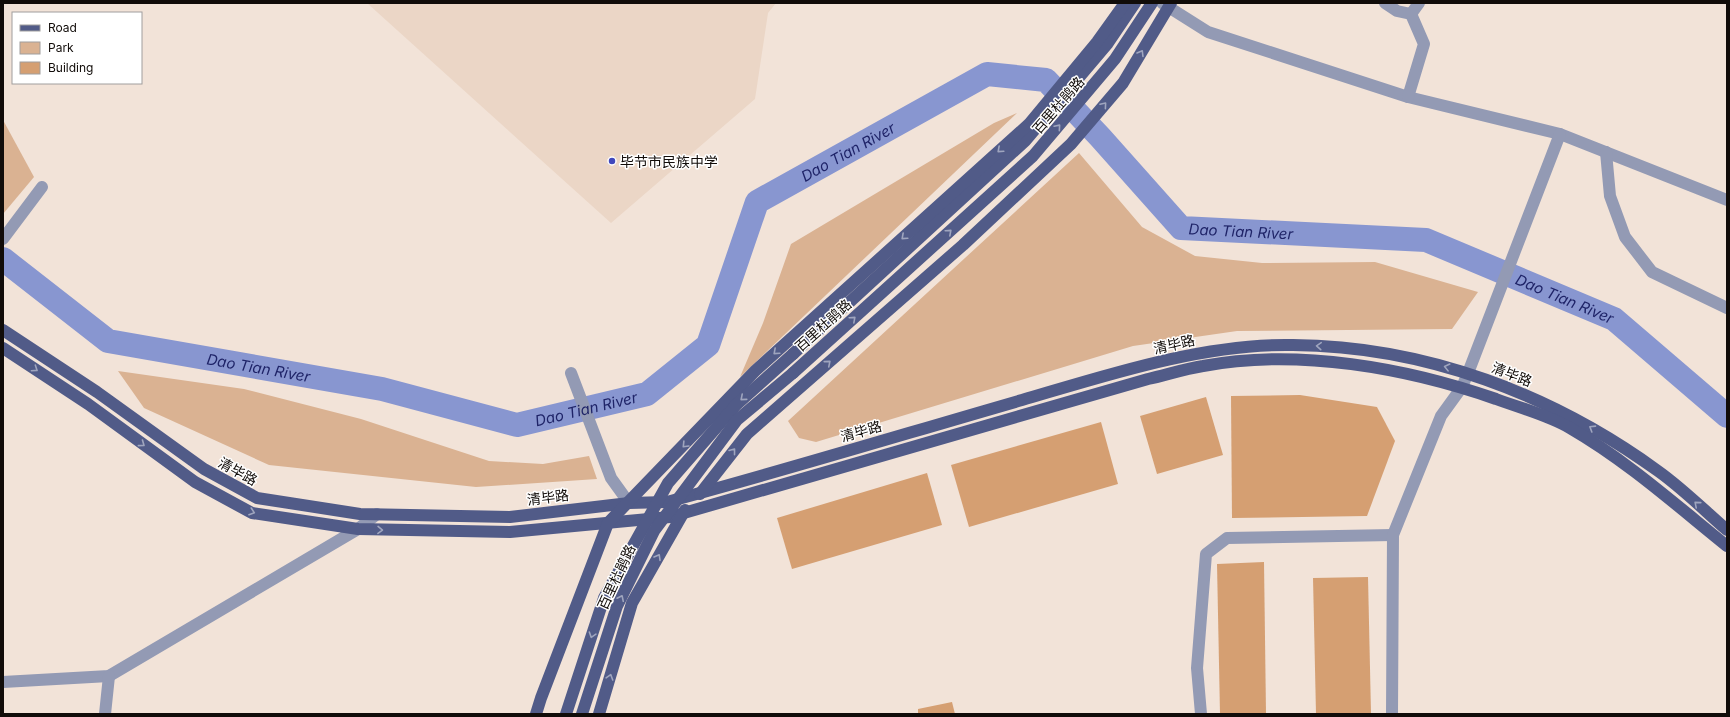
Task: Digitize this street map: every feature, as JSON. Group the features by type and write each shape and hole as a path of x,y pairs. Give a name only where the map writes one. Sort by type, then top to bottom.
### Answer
{"main road":[{"path":"536,714 608,523 755,371 1029,124 1097,42 1125,3"},
{"name":"百里杜鹃路","path":"566,714 604,598 668,482 736,405 794,354 1025,141 1108,42 1135,3"},
{"name":"百里杜鹃路","path":"582,714 617,606 654,531 737,420 793,373 1033,156 1115,59 1152,3"},
{"path":"599,714 632,603 683,512 701,493 747,434 963,245 1071,144 1120,86 1167,4"},
{"name":"清毕路","path":"3,330 97,392 204,469 257,498 360,514 510,517 629,503 667,502 1099,377 1194,355 1225,350 1294,344 1383,352 1468,373 1533,398 1579,420 1661,473 1727,530"},
{"path":"3,348 88,404 195,482 252,513 358,529 510,532 670,517 1148,379 1204,365 1288,359 1342,364 1392,372 1462,387 1569,427 1641,476 1727,546"}],"street":[{"path":"1385,3 1397,11 1411,14"},
{"path":"1411,14 1418,3"},
{"path":"1167,4 1208,32 1408,97 1560,134 1727,200"},
{"path":"1408,97 1424,44 1411,14"},
{"path":"1392,714 1393,535 1442,416 1462,387 1468,373 1560,134"},
{"path":"1606,152 1610,196 1625,236 1652,272 1727,308"},
{"path":"3,239 42,187"},
{"path":"571,373 611,478 629,503"},
{"path":"3,682 109,676 358,529 377,514"},
{"path":"1201,714 1197,668 1206,554 1227,538 1393,535"},
{"path":"105,714 109,676"}],"shaded area":[{"name":"毕节市民族中学","path":"367,3 776,3 768,13 755,99 611,223"}],"green space":[{"path":"1017,113 740,377 763,323 791,244 994,123"},
{"path":"3,120 34,177 3,214"},
{"path":"1079,153 1142,227 1195,256 1262,263 1375,262 1478,292 1452,329 1237,331 1133,346 816,442 799,438 788,421"},
{"path":"118,371 244,389 361,419 489,461 543,464 589,456 597,479 476,487 269,465 144,408"}],"building":[{"path":"1300,395 1377,407 1395,441 1367,516 1232,518 1231,396"},
{"path":"1206,397 1223,455 1157,474 1140,416"},
{"path":"1101,422 1118,484 969,527 951,465"},
{"path":"927,473 942,525 792,569 777,518"},
{"path":"1264,562 1266,714 1220,714 1217,564"},
{"path":"1368,577 1371,714 1316,714 1313,578"},
{"path":"952,702 955,714 918,714 918,709"}],"waterway":[{"name":"Dao Tian River","path":"3,259 108,341 382,389 517,425 647,394 708,345 757,202 987,74 1046,80 1100,137 1181,228 1426,240 1614,319 1727,416"}],"place":[{"name":"毕节市民族中学","path":"612,161"}]}
